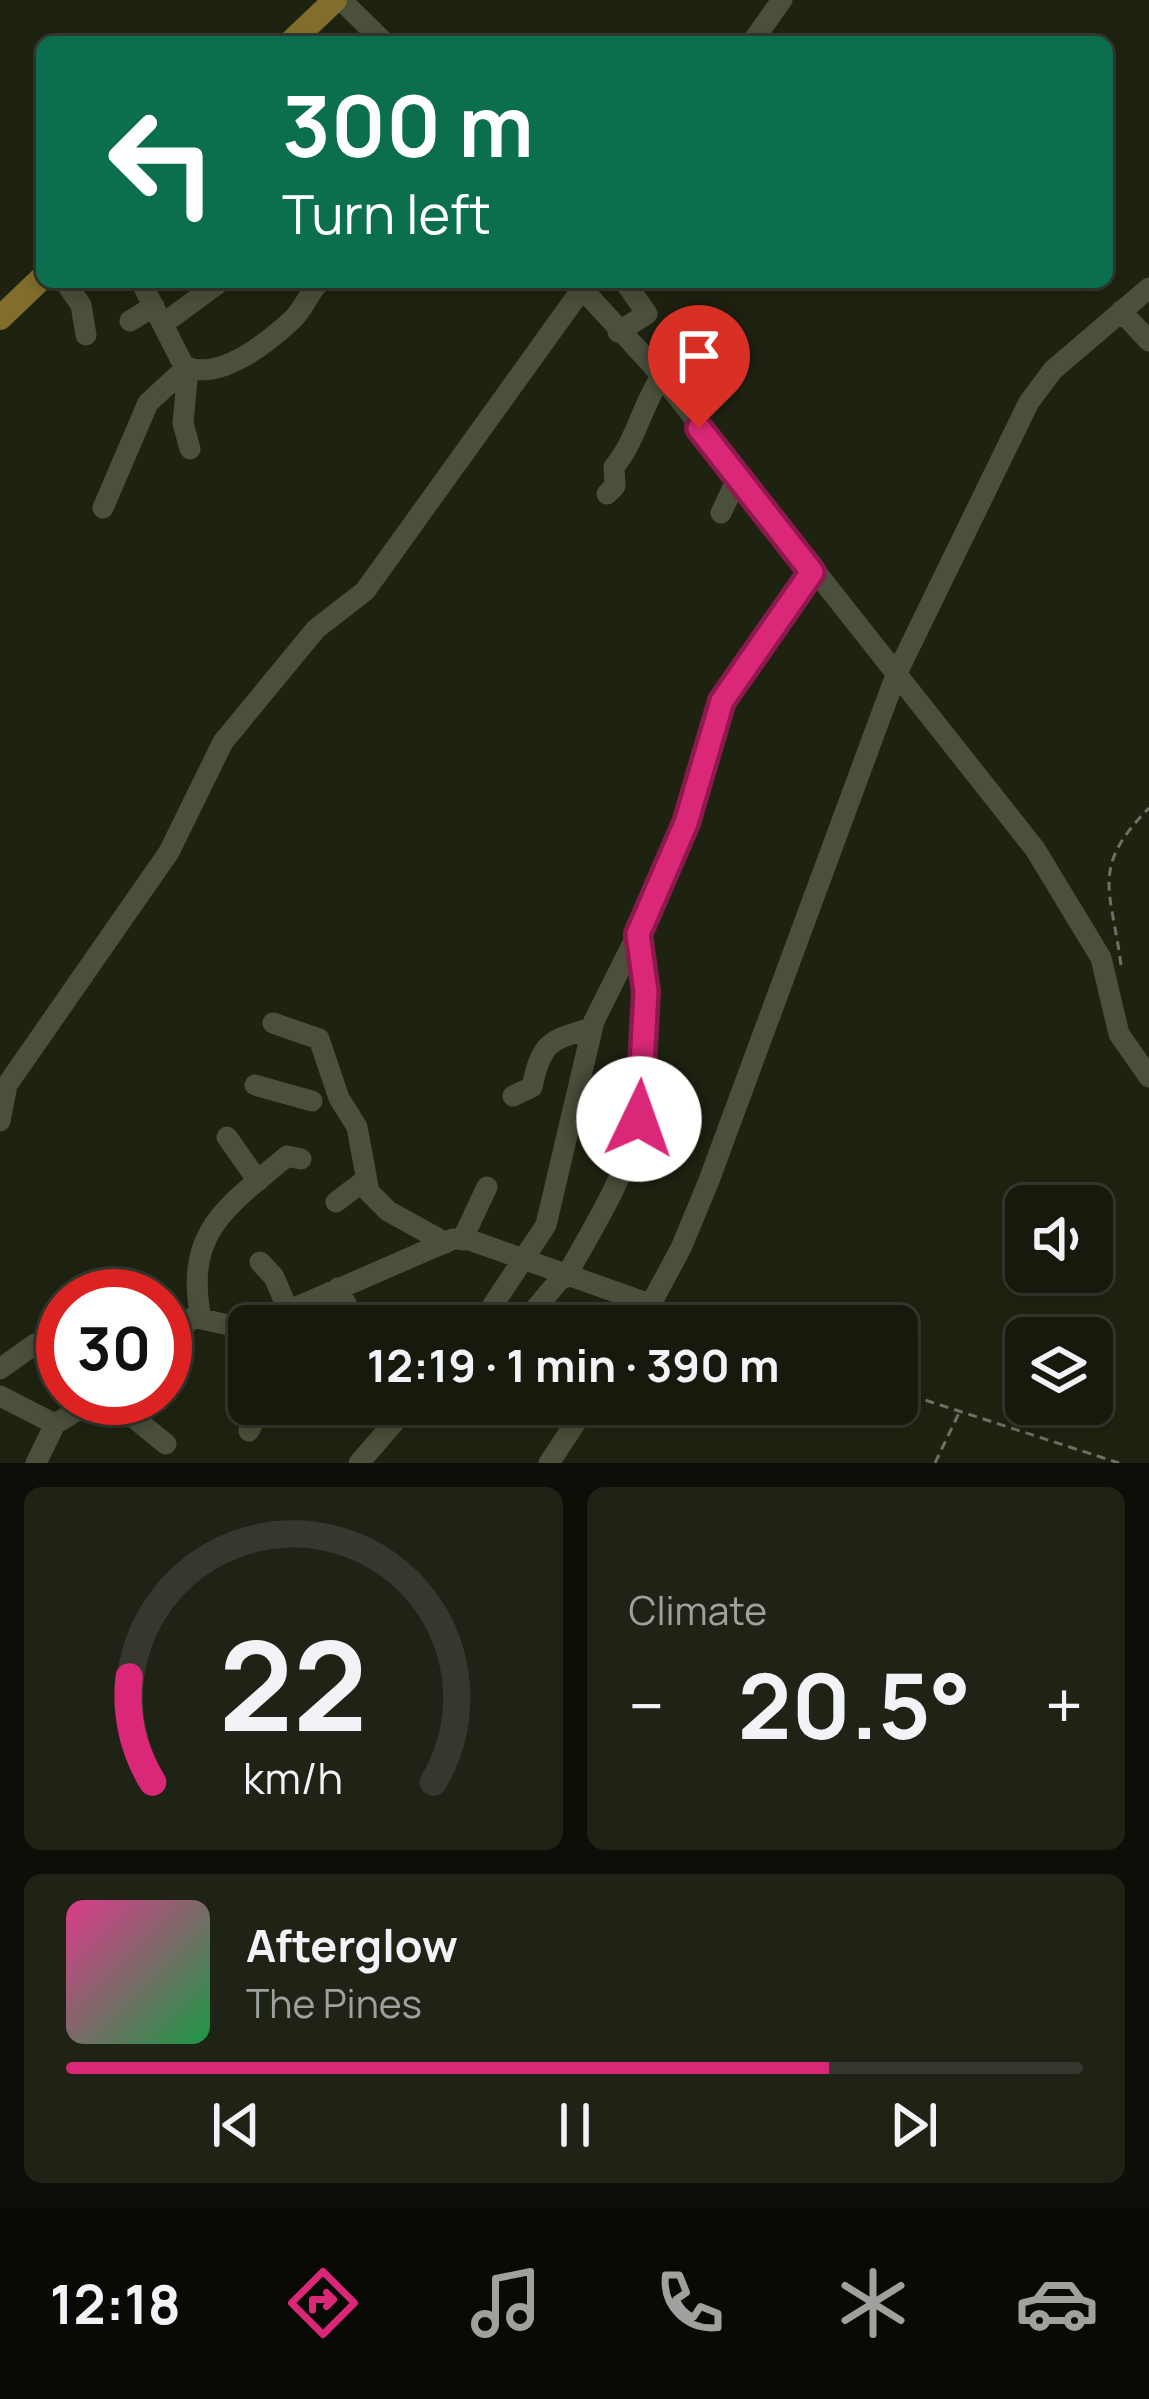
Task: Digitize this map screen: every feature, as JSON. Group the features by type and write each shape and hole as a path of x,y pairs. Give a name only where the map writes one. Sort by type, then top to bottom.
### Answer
{"main road":[{"path":"298,36 338,0"},
{"path":"0,318 36,284"}],"street":[{"path":"338,0 377,36"},
{"path":"756,36 782,0"},
{"path":"69,288 81,305 86,335"},
{"path":"130,321 153,298 195,288"},
{"path":"103,508 148,403 187,369 222,367 249,351 291,321 316,288"},
{"path":"0,1121 7,1085 169,852 223,742 316,629 364,591 578,288"},
{"path":"584,288 661,376 1056,881 1101,958 1120,1034 1149,1077"},
{"path":"618,332 647,314 629,288"},
{"path":"273,1023 319,1039 340,1100 360,1135 365,1180 378,1214 652,1305 708,1183 896,675 1029,402 1053,370 1149,288"},
{"path":"153,298 187,369 182,415 190,449"},
{"path":"1121,311 1149,340"},
{"path":"607,494 615,486 614,466 627,452 633,426 661,376"},
{"path":"721,513 737,478"},
{"path":"494,1305 546,1225 592,1028 686,823 722,701 812,572"},
{"path":"539,1305 564,1277 602,1210 639,1119 646,992 638,934"},
{"path":"513,1096 532,1087 538,1062 555,1038 592,1028"},
{"path":"255,1085 309,1107 340,1100"},
{"path":"227,1137 258,1181"},
{"path":"201,1319 194,1275 200,1250 219,1216 287,1156 301,1159"},
{"path":"336,1202 365,1180"},
{"path":"299,1305 454,1241 487,1186"},
{"path":"260,1262 274,1277 286,1305"},
{"path":"338,1288 346,1305"},
{"path":"192,1319 228,1325"},
{"path":"0,1369 35,1344"},
{"path":"0,1396 36,1414"},
{"path":"36,1463 55,1425"},
{"path":"143,1425 166,1444"},
{"path":"249,1431 252,1425"},
{"path":"359,1463 392,1425"},
{"path":"549,1463 574,1425"}],"path":[{"path":"1123,979 1110,860 1114,845 1149,808"},
{"path":"918,1398 1119,1463"},
{"path":"935,1463 959,1411"}],"route":[{"path":"639,1119 646,983 638,934 686,823 722,701 812,572 699,428"}]}
